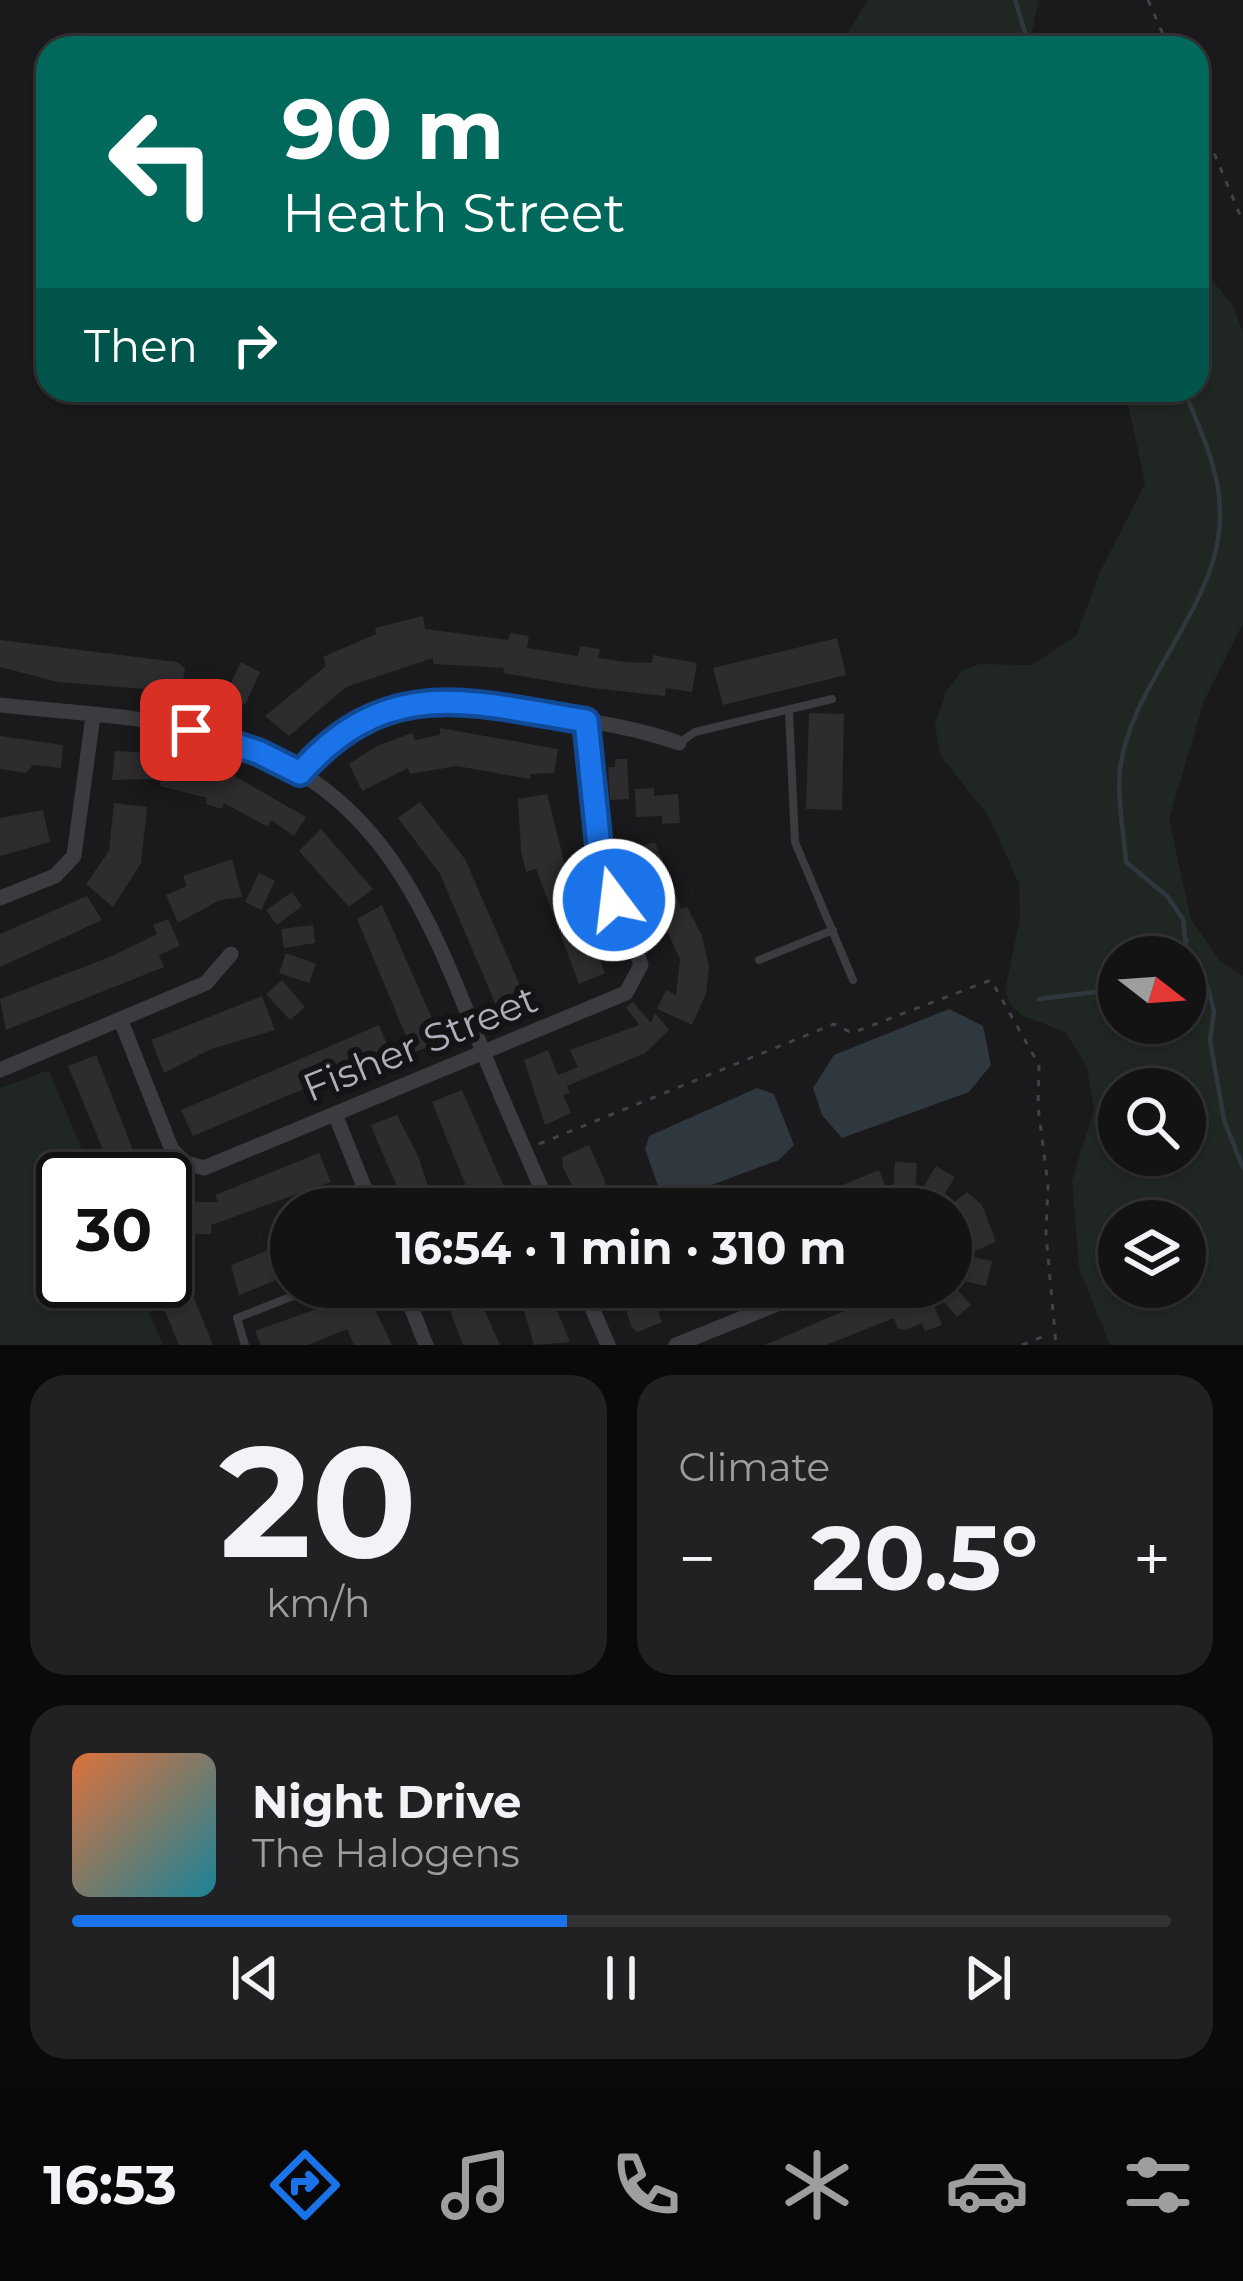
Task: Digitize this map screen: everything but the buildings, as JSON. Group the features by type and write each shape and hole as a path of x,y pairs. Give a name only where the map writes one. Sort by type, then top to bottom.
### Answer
{"street":[{"path":"300,773 354,723 415,700 453,699 586,721 679,743"},
{"path":"0,705 219,736 300,773 345,806 395,860 433,926 541,1188"},
{"path":"0,898 55,876 74,856 93,716"},
{"name":"Fisher Street","path":"121,1021 172,1150 185,1163 204,1168 626,993 639,976 638,955 614,900 599,846 586,721"},
{"path":"0,1070 206,983 231,954"},
{"path":"335,1114 365,1188"},
{"path":"411,1308 426,1345"},
{"path":"592,1308 608,1345"},
{"path":"676,1345 767,1308"}],"lane":[{"path":"679,743 695,732 832,699"},
{"path":"789,712 795,842 853,980"},
{"path":"759,960 832,930"},
{"path":"244,1345 237,1318 270,1305"}],"path":[{"path":"1148,0 1164,36"},
{"path":"1209,141 1243,222"},
{"path":"526,1151 834,1024 852,1033 991,980 1040,1065 1051,1334 1056,1345"},
{"path":"1022,1345 1051,1334"}],"shaded area":[{"path":"868,0 1039,0 1031,36 846,36"},
{"path":"1209,276 1233,306 1243,332 1243,623 1204,701 1169,819 1191,919 1203,936 1098,936 1098,1044 1206,1044 1206,941 1220,961 1243,976 1243,1345 1110,1345 1079,1268 1072,1181 1094,1109 1087,1067 1065,1032 1021,1015 1010,1004 1005,990 1020,918 1019,884 989,817 940,755 935,725 947,690 963,670 980,664 1032,665 1077,635 1098,576 1145,483 1128,402 1209,402"},
{"path":"949,1009 983,1026 991,1065 969,1092 842,1138 822,1115 813,1088 834,1055"},
{"path":"49,1070 83,1152 36,1152 36,1308 147,1308 163,1345 0,1345 0,1088"},
{"path":"757,1088 774,1094 794,1145 779,1160 704,1188 663,1188 645,1149 649,1136"}],"waterway":[{"path":"1015,0 1026,36"},
{"path":"1189,402 1217,481 1217,547 1192,612 1127,738 1120,804 1126,862 1167,896 1183,919 1188,964 1208,987 1214,1012 1210,1040 1224,1120 1243,1168"},
{"path":"1039,999 1098,992"}],"route":[{"path":"191,730 219,736 300,773 327,743 354,723 415,700 453,699 586,721 599,846 614,900"}]}
